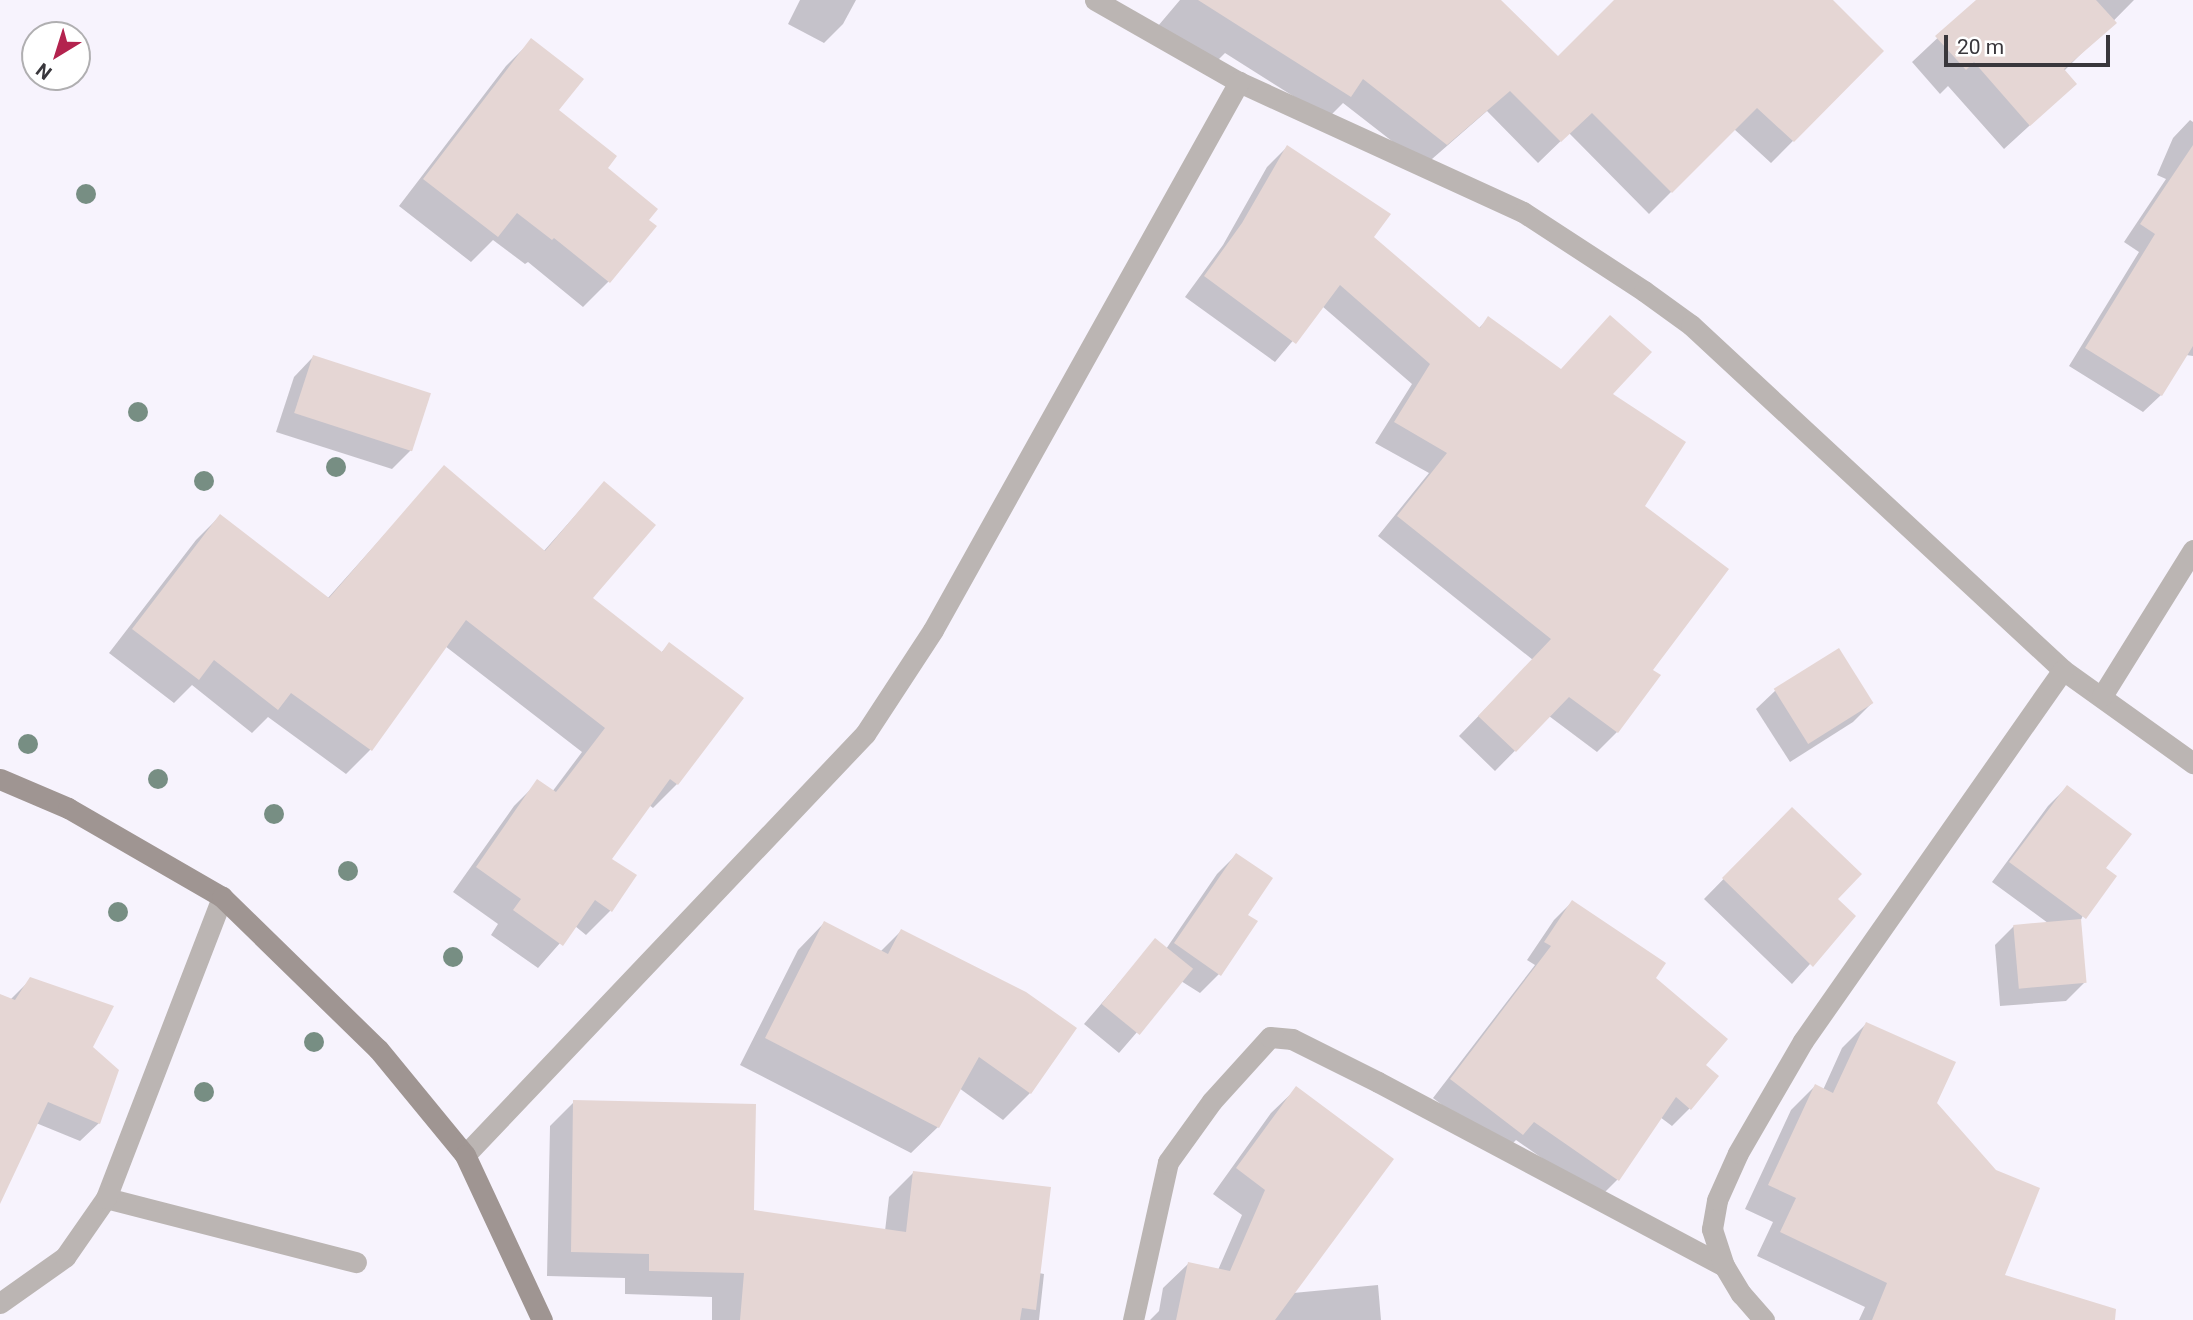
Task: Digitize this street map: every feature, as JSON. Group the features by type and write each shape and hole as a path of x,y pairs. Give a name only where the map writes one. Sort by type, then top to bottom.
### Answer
{"street":[{"path":"1095,0 1239,82 1523,212 1644,291 1691,325 2063,670 2193,763"},
{"path":"465,1155 865,734 933,630 1239,82"},
{"path":"2102,696 2193,550"},
{"path":"1764,1320 1741,1294 1724,1266 1712,1228 1717,1200 1738,1153 1803,1041 2063,670"},
{"path":"0,779 68,808 222,897 378,1049 465,1155 542,1320"},
{"path":"0,1303 65,1257 106,1198 222,897"},
{"path":"1133,1320 1168,1162 1212,1101 1270,1037 1292,1039 1378,1082 1724,1266"},
{"path":"106,1198 356,1262"}],"building":[{"path":"1198,0 1501,0 1558,56 1614,0 1833,0 1884,51 1794,142 1757,108 1672,193 1592,113 1561,142 1510,91 1447,145 1363,79 1351,97"},
{"path":"1976,0 2096,0 2117,23 2064,69 2077,84 2030,126 1974,62 1966,70 1935,36"},
{"path":"531,38 584,79 559,110 617,156 608,168 658,209 649,220 657,226 610,283 554,238 552,240 517,213 498,237 423,179"},
{"path":"1287,145 1391,214 1374,237 1480,328 1488,316 1561,369 1610,315 1652,352 1613,394 1686,442 1645,506 1729,569 1653,670 1661,675 1618,733 1569,697 1516,752 1478,716 1551,639 1397,516 1447,453 1394,422 1430,364 1340,285 1296,344 1204,276 1242,223"},
{"path":"2193,145 2193,346 2162,396 2085,348 2155,234 2140,224"},
{"path":"313,355 431,393 412,451 294,413"},
{"path":"444,465 545,551 604,481 656,525 593,598 662,652 669,642 744,698 678,785 670,779 612,859 637,875 612,912 595,900 563,946 513,910 521,899 476,867 537,779 556,792 605,728 466,620 372,751 291,693 278,710 214,660 199,680 132,629 220,514 329,598"},
{"path":"1839,648 1873,703 1808,744 1774,689"},
{"path":"2067,785 2132,834 2106,868 2117,876 2086,919 2009,862"},
{"path":"1792,807 1862,874 1838,899 1856,916 1813,967 1722,878"},
{"path":"1236,853 1273,878 1248,915 1258,921 1221,976 1174,943"},
{"path":"1572,900 1666,963 1656,978 1728,1039 1706,1065 1719,1076 1691,1110 1676,1097 1619,1181 1534,1122 1523,1135 1450,1079 1551,946 1544,942"},
{"path":"2081,919 2087,983 2019,989 2013,925"},
{"path":"824,921 888,954 901,929 1026,992 1077,1028 1031,1094 979,1057 939,1128 765,1038"},
{"path":"1155,938 1193,969 1140,1035 1102,1004"},
{"path":"30,977 114,1006 93,1047 119,1070 100,1124 48,1102 0,1204 0,994 15,1000"},
{"path":"1866,1022 1956,1062 1937,1103 1996,1170 2040,1188 2005,1275 2116,1309 2115,1320 1872,1320 1887,1283 1780,1232 1796,1198 1768,1185 1815,1084 1833,1093"},
{"path":"1296,1086 1394,1159 1275,1320 1176,1320 1188,1262 1230,1271 1265,1190 1236,1168"},
{"path":"573,1100 756,1104 754,1210 906,1232 913,1171 1051,1187 1036,1310 1022,1308 1020,1320 740,1320 744,1273 649,1271 649,1254 571,1252"}]}
